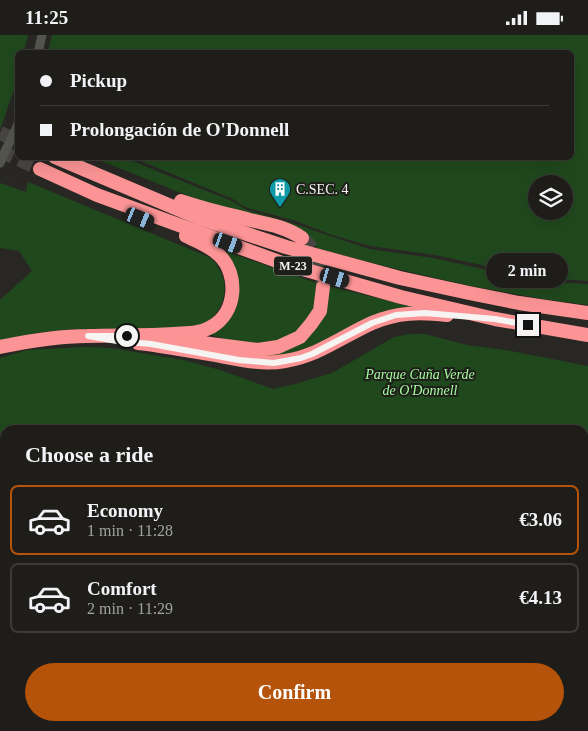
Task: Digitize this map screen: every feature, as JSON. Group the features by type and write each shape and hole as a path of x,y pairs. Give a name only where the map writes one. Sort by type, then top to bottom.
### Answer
{"highway":[{"name":"M-23","path":"62,160 199,217 286,247 400,278 519,303 588,313"},
{"name":"M-23","path":"40,169 97,195 285,264 401,297 495,319 588,335"},
{"path":"132,190 153,192 201,208 279,227 302,238"},
{"path":"0,347 58,337 146,336 204,331 215,325 224,315 230,303 233,290 231,275 225,261 219,255 203,244 123,211 97,195"},
{"path":"146,336 258,350 278,347 300,337 311,324 320,311 323,287"},
{"path":"88,336 151,344 239,360 274,363 312,354 372,323 396,315 425,313 495,319"}],"street":[{"path":"39,50 42,35"},
{"path":"0,163 15,131"}],"green space":[{"path":"0,35 28,35 24,50 15,50 15,87 0,130"},
{"path":"52,35 588,35 588,281 555,279 435,255 370,246 240,204 233,199 138,160 574,160 574,50 48,50"},
{"path":"99,160 131,160 232,201 247,210 369,249 433,258 552,283 588,284 588,305 466,285 376,264 317,248 308,237 201,201"},
{"path":"28,182 211,259 218,266 224,282 224,297 218,311 206,323 195,328 73,329 36,333 0,340 0,300 32,271 19,251 0,248 0,183 26,192"},
{"path":"224,251 317,283 315,304 306,322 288,337 271,343 244,342 209,334 235,306"},
{"path":"328,286 414,307 328,342 273,359 180,344 294,346"},
{"name":"Parque Cuña Verde de O'Donnell","path":"425,334 467,345 511,351 588,366 588,425 0,425 0,358 27,350 85,347 111,348 183,360 220,370 273,389 332,373 394,337"}],"tunnel":[{"path":"0,133 15,140"},
{"path":"0,151 15,158"},
{"path":"20,160 40,169"},
{"path":"302,238 312,248 318,259 322,272 323,286"}],"place":[{"name":"C.SEC. 4","path":"280,208"}],"route":[{"path":"127,336 88,336 151,344 239,360 274,363 312,354 372,323 396,315 425,313 495,319 528,325"}]}
